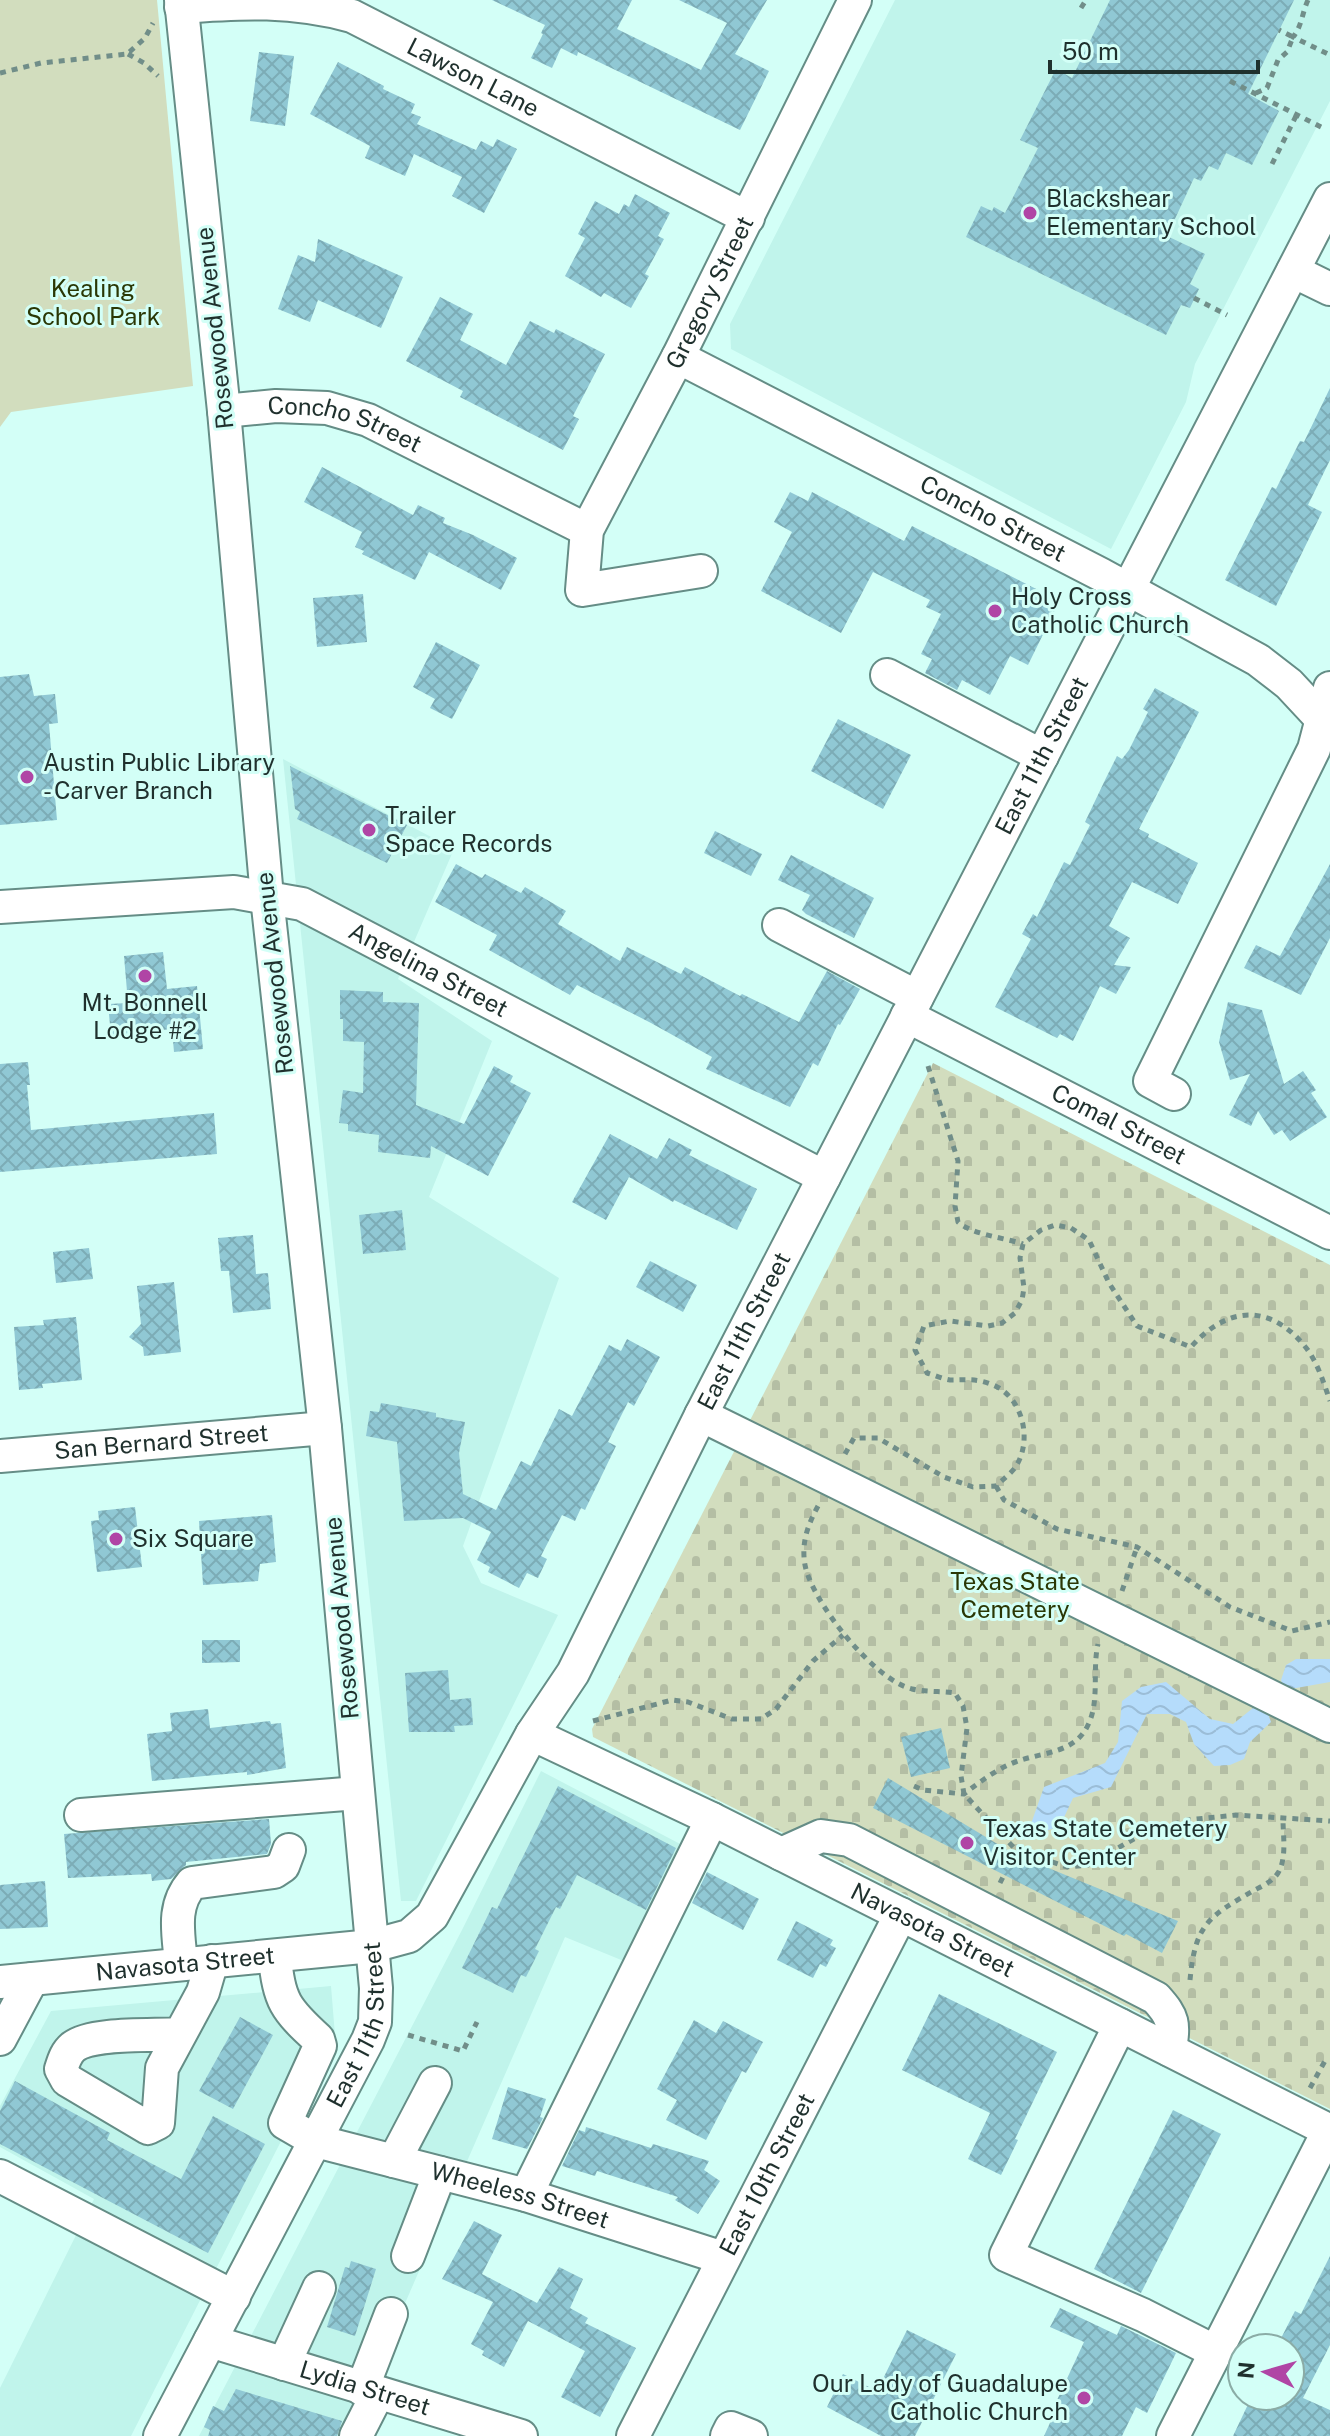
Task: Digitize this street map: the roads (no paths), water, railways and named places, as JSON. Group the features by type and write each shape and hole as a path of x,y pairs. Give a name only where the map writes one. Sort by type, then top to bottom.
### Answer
{"street":[{"name":"Lawson Lane","path":"181,4 289,0 325,6 352,16 748,218"},
{"name":"Gregory Street","path":"701,571 582,590 587,530 678,357 855,0"},
{"name":"Rosewood Avenue","path":"181,4 224,411 267,897 325,1428 372,1946"},
{"name":"East 11th Street","path":"160,2436 342,2092 375,2022 372,1946 409,1936 432,1916 532,1734 573,1673 701,1415 1330,199"},
{"path":"1293,271 1330,289"},
{"name":"Concho Street","path":"678,357 1129,589 1258,660 1289,684 1325,724"},
{"name":"Concho Street","path":"224,411 276,406 327,408 368,420 587,530"},
{"path":"887,675 1042,756"},
{"path":"1174,1094 1150,1081 1314,749 1325,724 1330,688"},
{"name":"Angelina Street","path":"0,907 234,892 302,904 824,1177"},
{"name":"Comal Street","path":"779,925 912,1007 1330,1233"},
{"path":"701,1415 1330,1726"},
{"name":"San Bernard Street","path":"0,1456 325,1428"},
{"name":"Navasota Street","path":"532,1734 712,1819 1329,2130"},
{"path":"81,1815 358,1793"},
{"path":"526,2195 712,1819"},
{"path":"781,1854 821,1836 849,1840 1156,1998 1170,2013 1174,2024 1170,2050"},
{"path":"180,2034 203,1992 197,1962 177,1910 183,1893 192,1883 274,1872 283,1866 289,1850"},
{"name":"East 10th Street","path":"633,2436 901,1914"},
{"name":"Navasota Street","path":"0,1982 372,1946"},
{"path":"275,1956 277,1985 286,2007 318,2039 320,2046 285,2123 316,2141"},
{"path":"0,2039 32,1979"},
{"path":"1120,2025 1006,2255 1143,2315 1214,2351"},
{"path":"307,2074 342,2092"},
{"path":"394,2161 435,2083"},
{"path":"1173,2436 1329,2130"},
{"name":"Wheeless Street","path":"316,2141 526,2195 723,2258"},
{"path":"408,2256 440,2173"},
{"path":"0,2176 234,2297"},
{"path":"284,2364 319,2288"},
{"path":"356,2436 391,2314"},
{"name":"Lydia Street","path":"210,2341 521,2436"},
{"path":"727,2436 731,2428 751,2436"}],"water":[{"path":"1296,1659 1330,1659 1330,1682 1285,1690 1281,1680 1286,1665"},
{"path":"1166,1682 1210,1719 1233,1724 1253,1708 1267,1711 1271,1722 1250,1742 1244,1759 1230,1765 1214,1766 1194,1744 1186,1722 1170,1714 1147,1714 1111,1787 1073,1798 1060,1826 1026,1838 1044,1787 1105,1763 1118,1742 1122,1701 1141,1687"}],"place":[{"name":"Blackshear Elementary School","path":"1030,213"},
{"name":"Holy Cross Catholic Church","path":"995,611"},
{"name":"Austin Public Library - Carver Branch","path":"27,777"},
{"name":"Trailer Space Records","path":"369,830"},
{"name":"Mt. Bonnell Lodge #2","path":"145,976"},
{"name":"Six Square","path":"116,1539"},
{"name":"Texas State Cemetery Visitor Center","path":"967,1843"},
{"name":"Our Lady of Guadalupe Catholic Church","path":"1084,2398"}],"park label":[{"name":"Kealing School Park","path":"93,303"},
{"name":"Texas State Cemetery","path":"1015,1596"}]}
